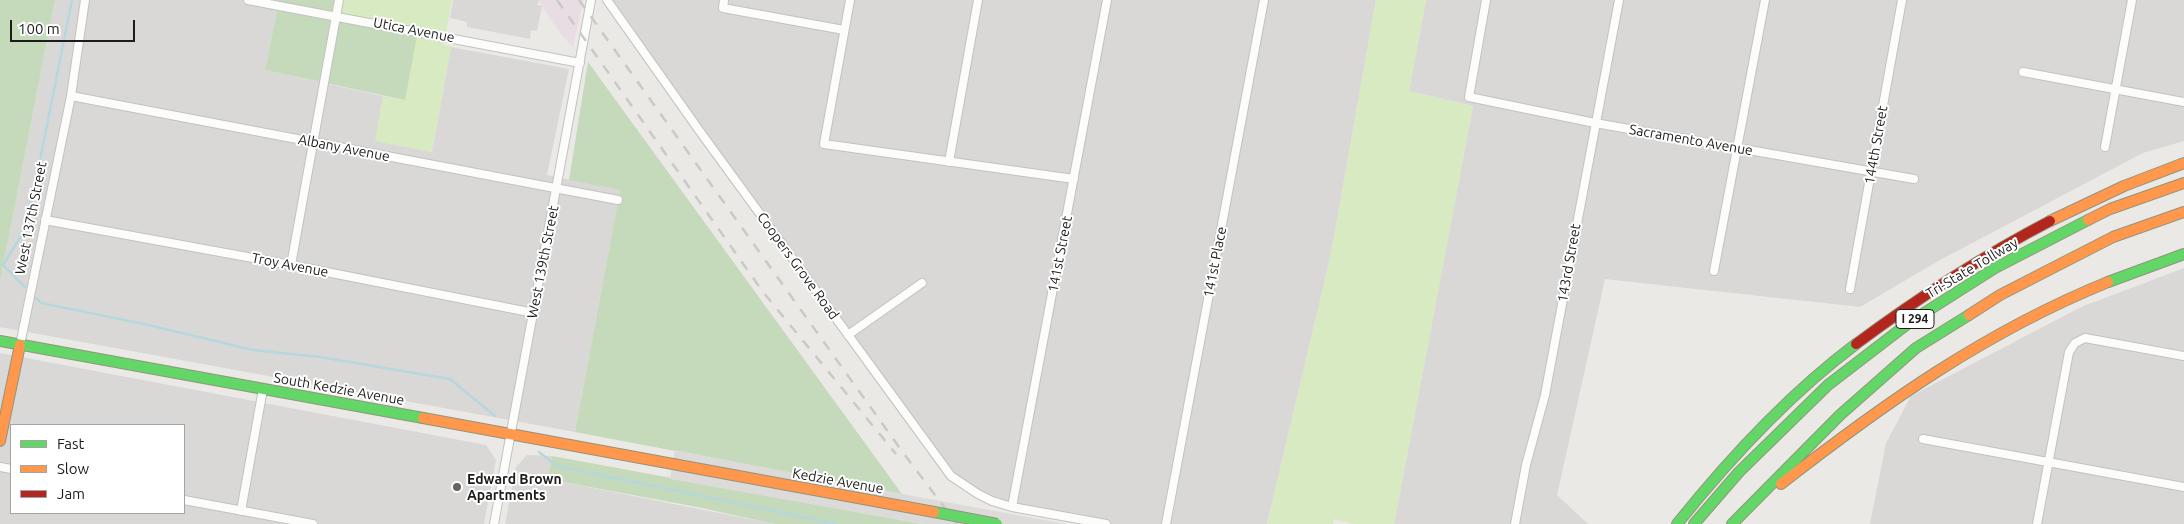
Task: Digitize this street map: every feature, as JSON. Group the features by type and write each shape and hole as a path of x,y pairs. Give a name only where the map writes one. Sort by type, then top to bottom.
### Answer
{"main road":[{"path":"2108,192 2128,176 2184,153"},
{"path":"1677,524 1716,476 1757,432 1806,385 1851,347 1934,286 2013,238 2108,192 2184,163"},
{"name":"Tri-State Tollway","path":"1694,524 1739,472 1828,385 1910,322 1995,268 2110,209 2184,183"},
{"name":"I 294","path":"1732,523 1840,415 1916,348 2000,295 2112,237 2184,212"},
{"path":"1732,523 1887,404 1963,355 2062,302 2100,284 2184,254"},
{"name":"South Kedzie Avenue","path":"0,341 673,464"},
{"name":"West 137th Street","path":"0,442 20,345"},
{"name":"Kedzie Avenue","path":"673,464 998,524"}],"street":[{"name":"West 137th Street","path":"20,345 70,96 85,0"},
{"name":"Utica Avenue","path":"248,0 336,15 580,63"},
{"path":"291,264 339,0"},
{"name":"West 139th Street","path":"494,524 591,0"},
{"name":"Coopers Grove Road","path":"607,0 951,476 992,502 1106,524"},
{"path":"850,0 824,144 1074,179"},
{"path":"949,162 978,0"},
{"name":"141st Street","path":"1012,507 1108,0"},
{"name":"141st Place","path":"1166,524 1264,0"},
{"name":"Sacramento Avenue","path":"1486,0 1468,97 1595,123 1914,179"},
{"name":"143rd Street","path":"1515,524 1526,465 1545,395 1618,0"},
{"path":"1714,271 1765,0"},
{"name":"144th Street","path":"1850,289 1902,0"},
{"path":"2106,147 2132,0"},
{"path":"724,4 844,30"},
{"path":"2023,72 2184,102"},
{"name":"Albany Avenue","path":"70,96 618,200"},
{"name":"Troy Avenue","path":"45,220 291,264 534,313"},
{"path":"848,335 922,284"},
{"path":"2037,524 2069,352 2075,343 2086,338 2184,356"},
{"path":"241,511 263,389"},
{"path":"1923,439 2184,487"},
{"path":"185,500 313,524"}],"shaded area":[{"path":"55,0 279,0 265,70 383,96 376,141 432,152 451,47 569,69 547,175 620,190 575,432 0,327 0,282"},
{"path":"453,0 539,0 537,5 542,6 537,31 531,30 530,39 467,27 467,22 450,18"},
{"path":"538,0 583,0 573,48 560,33"},
{"path":"607,0 1376,0 1331,254 1267,524 1106,524 992,501 951,476"},
{"path":"1426,0 2184,0 2184,141 2143,153 1940,260 1860,307 1605,279 1557,495 1588,524 1394,524 1473,106 1409,91"},
{"path":"2184,268 2184,524 1870,524 1886,443 1911,396 2081,307"},
{"path":"0,353 486,445 496,460 484,524 0,524"},
{"path":"527,455 552,456 547,479 775,524 505,524 516,467"}],"green space":[{"path":"0,0 55,0 0,282"},
{"path":"279,0 339,0 336,15 418,31 405,100 265,70"},
{"path":"339,0 452,0 444,45 451,47 432,152 375,141 383,96 405,100 336,15"},
{"path":"1376,0 1426,0 1409,91 1473,106 1394,524 1355,524 1334,519 1333,524 1267,524 1331,254"},
{"path":"588,62 902,494 575,432 620,190 569,180"},
{"path":"552,456 922,524 775,524 697,507 547,479"}],"pier":[{"path":"675,450 1066,524 922,524 670,479"}],"waterway":[{"path":"25,287 3,265 21,236 35,185 72,0"},
{"path":"36,298 41,303 144,324 253,350 320,357 450,379 495,416"},
{"path":"539,452 557,466 837,524"}],"railway":[{"path":"557,0 763,292 896,454"},
{"path":"579,0 904,454 957,524"}],"traffic: fast":[{"path":"1694,524 1739,472 1828,385 1910,322 1995,268 2088,220"},
{"path":"2108,282 2184,254"},
{"path":"1732,524 1840,415 1916,348 1969,315"},
{"path":"0,341 423,418"},
{"path":"1677,524 1761,428 1807,384 1856,344"},
{"path":"934,512 997,524"}],"traffic: slow":[{"path":"2050,221 2124,186 2184,163"},
{"path":"2088,220 2110,209 2184,183"},
{"path":"1969,315 2000,295 2113,237 2184,212"},
{"path":"1781,484 1859,425 1937,371 2020,323 2108,282"},
{"path":"0,441 20,345"},
{"path":"423,418 673,464"},
{"path":"673,464 934,512"}],"traffic: jam":[{"path":"1856,344 1950,279 2050,221"}],"place":[{"name":"Edward Brown Apartments","path":"457,487"}]}
